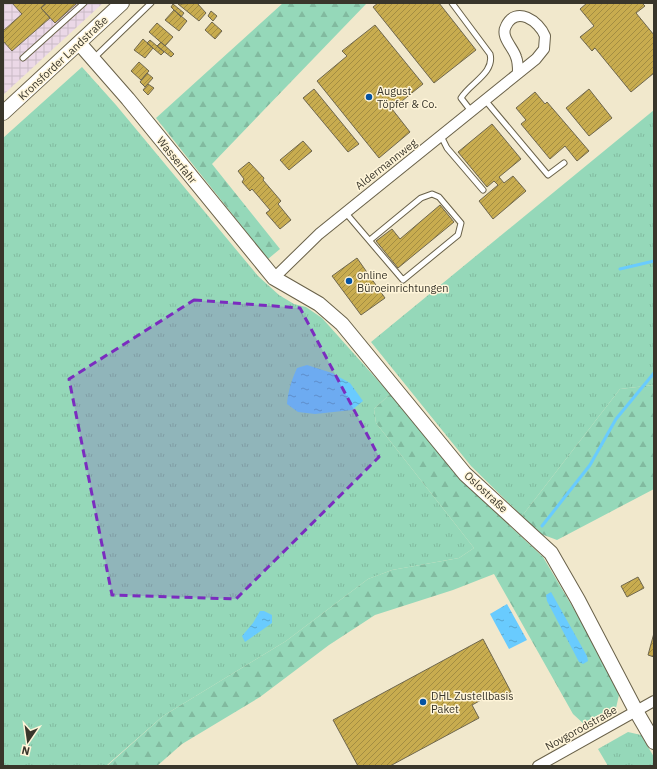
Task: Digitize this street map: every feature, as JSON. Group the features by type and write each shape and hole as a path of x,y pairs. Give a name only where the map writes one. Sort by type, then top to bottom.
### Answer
{"street":[{"name":"Kronsforder Landstraße","path":"3,113 122,3"},
{"name":"Aldermannweg","path":"274,278 319,234 345,212 536,59 544,49 546,42 545,36 540,27 524,16 514,17 506,26 504,31 516,57 518,72"},
{"name":"Wasserfahr","path":"80,43 274,278"},
{"name":"Oslostraße","path":"274,278 290,290 318,304 342,324 465,474 551,553 578,600 636,711 654,742"},
{"name":"Novgorodstraße","path":"538,766 654,701"}],"lane":[{"path":"24,58 84,3"},
{"name":"Kronsforder Landstraße","path":"94,59 151,3"},
{"path":"452,3 490,54 491,59 490,67 461,98 472,111"},
{"path":"485,100 548,175 564,163"},
{"path":"441,136 447,148 484,190"},
{"path":"345,212 403,280 458,235 460,223 439,197 432,194 421,198 370,240"}],"highlighted area":[{"path":"194,300 300,308 379,457 236,599 112,595 69,379"}],"shaded area":[{"path":"3,3 103,3 3,95"}],"green space":[{"path":"283,3 367,3 212,164 280,249 268,259 156,118"},
{"path":"82,67 116,105 258,276 279,295 294,304 306,307 322,318 390,394 374,409 376,423 474,548 459,558 392,570 368,579 286,641 163,716 106,766 3,766 3,138"},
{"path":"654,110 654,385 620,389 522,516 471,466 371,342"},
{"path":"654,385 654,489 557,540 541,534 522,516 620,389"},
{"path":"390,394 479,497 543,557 597,648 619,695 616,708 585,725 573,714 494,574 453,590 375,615 329,645 260,697 182,744 157,766 107,766 163,716 286,641 368,579 392,570 459,558 474,548 376,423 374,409"},
{"path":"628,732 641,735 654,757 654,766 608,766 598,749"}],"water":[{"path":"307,365 332,373 350,383 363,401 352,410 315,414 298,412 287,404 288,394 297,368"},
{"path":"551,592 587,656 588,661 583,664 579,662 547,601 546,595"},
{"path":"507,604 527,640 509,649 490,614"},
{"path":"260,611 264,611 272,615 272,623 245,642 242,636 253,623"}],"building":[{"path":"12,3 46,3 41,8 50,18 12,51 3,41 3,31 22,14"},
{"path":"47,3 77,3 55,23 41,8"},
{"path":"197,3 206,13 199,21 178,4"},
{"path":"378,3 439,3 476,50 434,83 373,7"},
{"path":"587,3 642,3 645,6 636,13 654,35 654,73 631,92 595,48 592,51 580,37 594,26 580,9"},
{"path":"173,4 184,13 181,17 171,7"},
{"path":"174,10 187,21 179,31 165,20"},
{"path":"211,11 217,16 213,21 208,16"},
{"path":"212,22 222,31 215,39 205,30"},
{"path":"157,23 173,37 165,46 149,32"},
{"name":"August Töpfer & Co.","path":"375,25 423,84 392,109 410,132 379,158 317,81 347,56 342,51"},
{"path":"143,39 153,48 145,58 134,50"},
{"path":"150,40 164,52 161,55 147,43"},
{"path":"161,42 174,54 171,57 157,46"},
{"path":"139,62 149,71 141,80 131,71"},
{"path":"147,73 153,78 145,87 140,82"},
{"path":"148,84 154,88 148,95 143,90"},
{"path":"314,89 359,144 348,152 303,98"},
{"path":"589,89 612,118 589,136 566,108"},
{"path":"535,92 545,104 547,102 589,151 577,161 565,146 550,159 521,124 526,120 516,108"},
{"path":"492,124 521,159 499,177 504,183 513,176 526,191 493,219 479,201 498,185 494,181 487,187 458,152"},
{"path":"303,141 312,151 289,170 280,160"},
{"path":"249,162 264,178 263,180 281,201 278,204 291,220 280,229 266,213 270,210 252,189 250,191 242,182 244,179 238,171"},
{"path":"440,205 454,222 398,268 376,241 392,229 400,239"},
{"path":"357,258 385,298 361,315 332,276"},
{"path":"638,577 644,588 627,597 621,586"},
{"path":"654,633 654,657 648,655"},
{"name":"DHL Zustellbasis Paket","path":"483,639 511,692 500,698 496,692 472,705 479,718 390,766 358,766 333,720"}],"waterway":[{"path":"620,269 654,261"},
{"path":"542,526 590,465 616,419 654,373"}],"place":[{"name":"August Töpfer & Co.","path":"369,97"},
{"name":"online Büroeinrichtungen","path":"349,281"},
{"name":"DHL Zustellbasis Paket","path":"423,702"}]}
